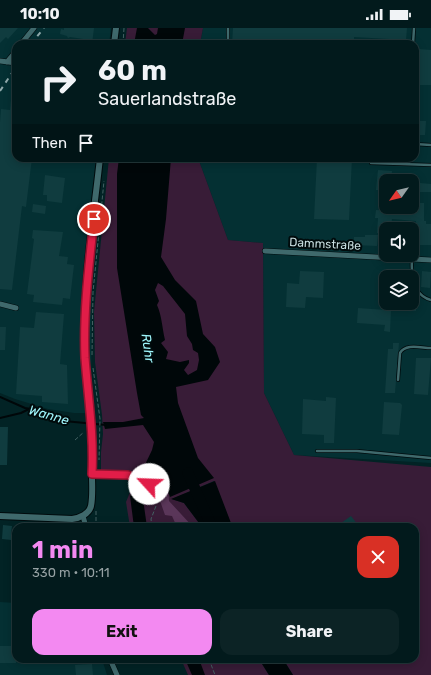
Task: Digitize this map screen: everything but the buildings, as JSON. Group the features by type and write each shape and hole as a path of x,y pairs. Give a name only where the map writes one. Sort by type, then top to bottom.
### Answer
{"street":[{"path":"24,40 34,28"},
{"path":"114,40 116,28"},
{"path":"7,62 12,56"},
{"path":"0,61 12,63"},
{"path":"0,516 66,519 83,516 91,507 92,430 85,358 85,329 87,289 100,162"},
{"name":"Dammstraße","path":"265,251 379,257"},
{"name":"Dammstraße","path":"419,259 431,260"},
{"path":"0,304 16,308"},
{"path":"83,516 85,523"},
{"path":"112,663 116,675"}],"lane":[{"path":"228,28 228,40"},
{"path":"413,40 414,28"},
{"path":"419,144 431,145"},
{"path":"371,163 431,166"},
{"path":"412,262 416,287 425,298 431,300"},
{"path":"398,380 400,353 402,350 409,347 431,348"},
{"path":"317,451 357,451 431,458"},
{"path":"92,474 124,474 136,478 149,484 157,501"}],"path":[{"path":"123,40 124,28"},
{"path":"92,357 93,292 102,201"},
{"path":"93,364 101,430 99,461"},
{"path":"74,440 84,432"},
{"path":"152,523 151,519 157,501"},
{"path":"210,663 215,675"}],"shaded area":[{"path":"0,28 111,28 110,40 12,40 12,162 98,162 92,240 91,413 74,413 48,409 0,393"},
{"path":"127,28 203,28 201,40 126,40"},
{"path":"203,28 431,28 431,463 294,455 264,393 263,243 228,240 199,162 419,162 419,40 201,40"},
{"path":"109,162 199,162 228,240 263,243 264,393 294,455 431,467 431,675 293,675 286,663 419,663 419,523 230,523 214,481 172,499 184,503 199,523 129,523 126,502 135,480 116,476 101,476 103,434 95,362 94,312"},
{"path":"158,466 160,468 168,489 169,501 189,523 175,523 172,516 165,515 152,478 155,467"},
{"path":"0,602 12,603 12,663 103,663 107,675 0,675"},
{"path":"183,663 262,663 269,675 188,675"}],"water":[{"path":"137,28 148,28 155,35 157,34 158,28 185,28 183,40 135,40"},
{"path":"118,162 171,162 161,257 175,280 196,301 203,334 215,347 220,362 208,380 176,387 178,403 198,458 214,478 170,497 160,468 155,467 143,499 146,523 133,523 130,496 152,450 154,442 143,425 105,429 103,422 123,422 144,418 141,415 137,393 117,268 117,174","holes":["158,283 163,286 185,314 187,336 192,344 193,350 198,353 199,360 197,370 188,375 184,370 189,363 189,360 180,362 166,359 168,352 161,343 165,340 157,305 159,301 155,290"]},
{"path":"215,481 231,523 199,523 184,503 171,499"},
{"path":"187,663 200,663 205,675 192,675"},
{"path":"262,663 286,663 293,675 269,675"}],"waterway":[{"name":"Wanne","path":"0,397 25,408 48,412 64,421 106,425"},
{"path":"0,418 21,413 29,409"},
{"name":"Ruhr","path":"188,473 210,523"}],"railway":[{"path":"34,40 44,28"},
{"path":"0,91 12,73"}],"route":[{"path":"94,219 87,289 85,329 85,358 91,419 93,461 92,474 124,474 135,477 149,484"}]}
